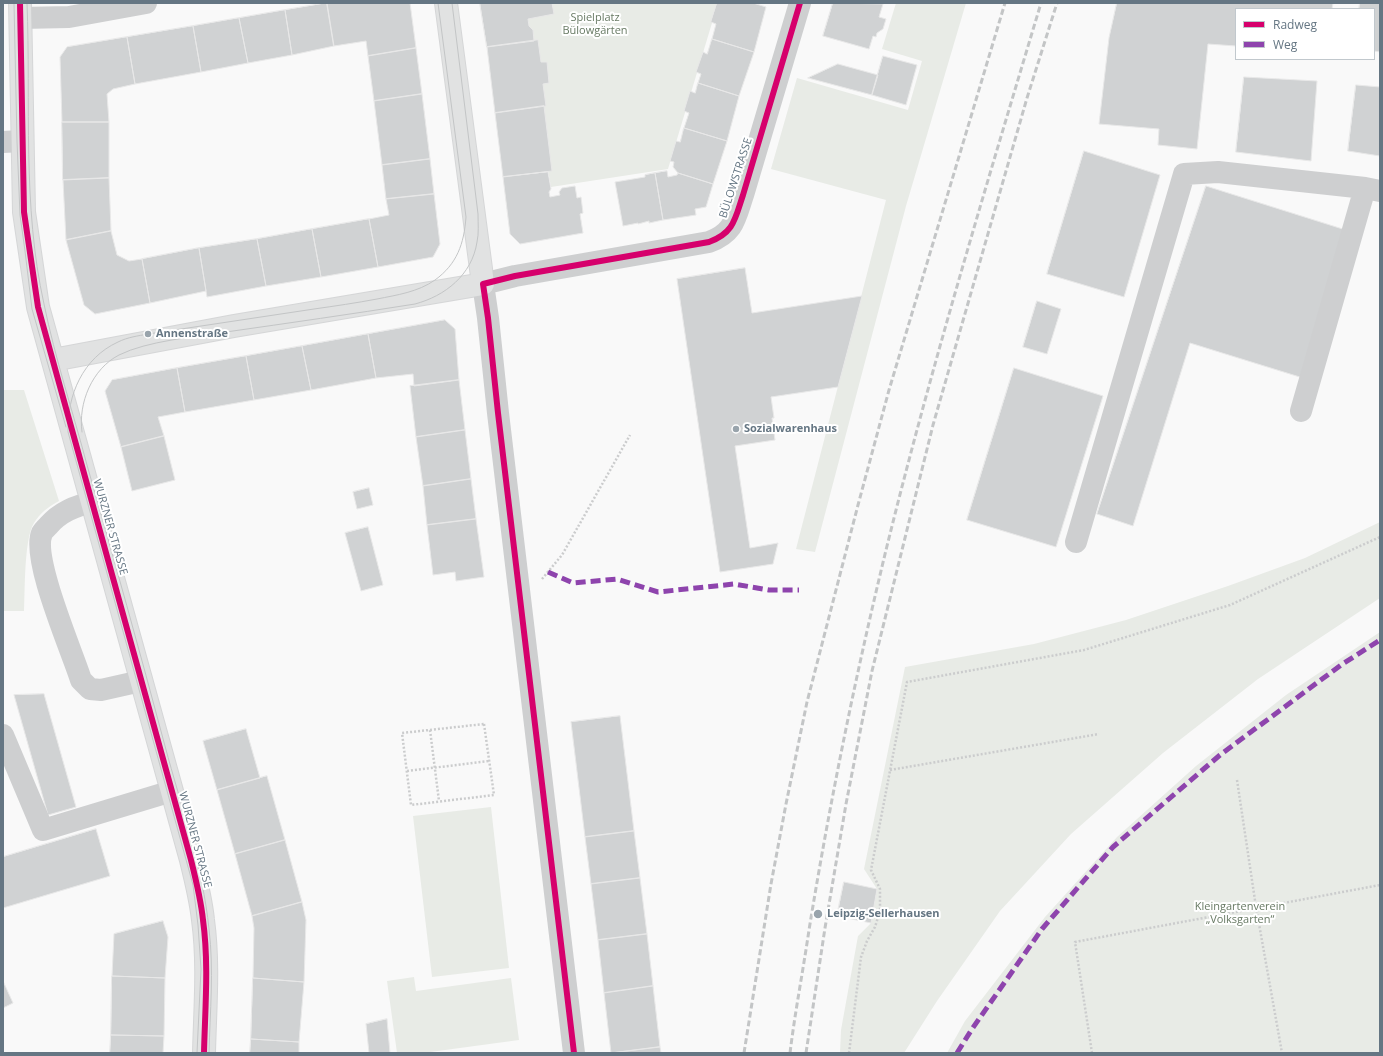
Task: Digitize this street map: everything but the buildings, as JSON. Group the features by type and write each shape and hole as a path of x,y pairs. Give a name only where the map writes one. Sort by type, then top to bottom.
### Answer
{"main road":[{"path":"53,360 483,284 446,3"},
{"name":"WURZNER STRASSE","path":"20,10 13,142 38,307 68,419 93,502 198,889 203,920 206,966 204,1053"}],"street":[{"path":"20,10 70,17 146,3"},
{"name":"BÜLOWSTRASSE","path":"483,284 515,276 709,242 728,232 735,220 743,195 800,3"},
{"path":"1076,542 1184,174 1218,172 1373,189 1301,411"},
{"path":"483,284 574,1053"},
{"path":"93,502 66,510 53,519 42,533 40,545 41,556 48,589 81,680 90,689 101,690 141,681"},
{"path":"3,736 43,830 172,791"}],"path":[{"path":"521,607 562,555 630,435"},
{"path":"849,1053 860,957 875,927 880,911 880,889 871,870 907,682 1084,650 1120,639 1230,605 1380,537"},
{"path":"484,724 494,795 411,805 402,733 430,730 484,724"},
{"path":"430,730 439,801"},
{"path":"890,770 1099,734"},
{"path":"407,771 489,761"},
{"path":"1237,780 1256,907 1282,1053"},
{"path":"1092,1053 1075,942 1380,885"}],"green space":[{"name":"Spielplatz Bülowgärten","path":"552,3 718,3 668,169 551,187 520,14 553,7"},
{"path":"896,3 966,3 906,206 815,552 796,549 886,200 771,169 797,78 908,110 922,61 882,49"},
{"path":"3,390 24,390 59,501 48,508 36,519 31,530 28,540 24,611 3,611"},
{"path":"1380,522 1380,598 1258,679 1163,753 1071,834 1000,911 937,1001 904,1053 840,1053 841,1030 858,936 871,923 877,889 864,869 905,667 1034,644 1126,620 1228,586 1305,558"},
{"name":"Kleingartenverein „Volksgarten“","path":"1380,632 1380,1053 947,1053 965,1021 1045,917 1117,837 1196,766 1286,695"},
{"path":"491,807 509,968 432,977 413,816"},
{"path":"414,977 416,991 511,978 519,1040 423,1053 397,1053 387,981"}],"tram line":[{"path":"14,3 20,215 32,309 66,427"},
{"path":"27,3 30,192 37,267 48,324 59,365 197,860 206,906 211,960 209,1053"},
{"path":"197,1053 201,969 193,885 68,432 70,405 74,391 80,379 95,358 106,349 126,339 148,334 346,304 400,294 422,287 443,274 458,253 466,217 438,3"},
{"path":"82,432 82,410 94,378 109,361 130,350 171,340 415,304 437,296 446,290 463,274 474,254 478,235 478,214 452,3"}],"railway":[{"path":"744,1053 771,884 807,702 889,390 1005,3"},
{"path":"790,1053 817,882 835,785 854,689 887,546 941,342 1041,3"},
{"path":"806,1053 846,804 872,671 933,425 1027,98 1057,3"}],"marked path":[{"path":"548,572 573,583 617,579 658,592 734,584 769,590 799,590"},
{"path":"957,1053 1042,929 1113,847 1220,755 1341,665 1380,640"}],"cycle path":[{"path":"20,3 24,212 38,307 191,860 200,898 206,953 204,1053"},
{"path":"574,1053 483,284 515,276 709,242 729,230 738,211 800,3"}],"place":[{"name":"Annenstraße","path":"148,334"},
{"name":"Sozialwarenhaus","path":"736,429"},
{"name":"Leipzig-Sellerhausen","path":"818,914"}]}
